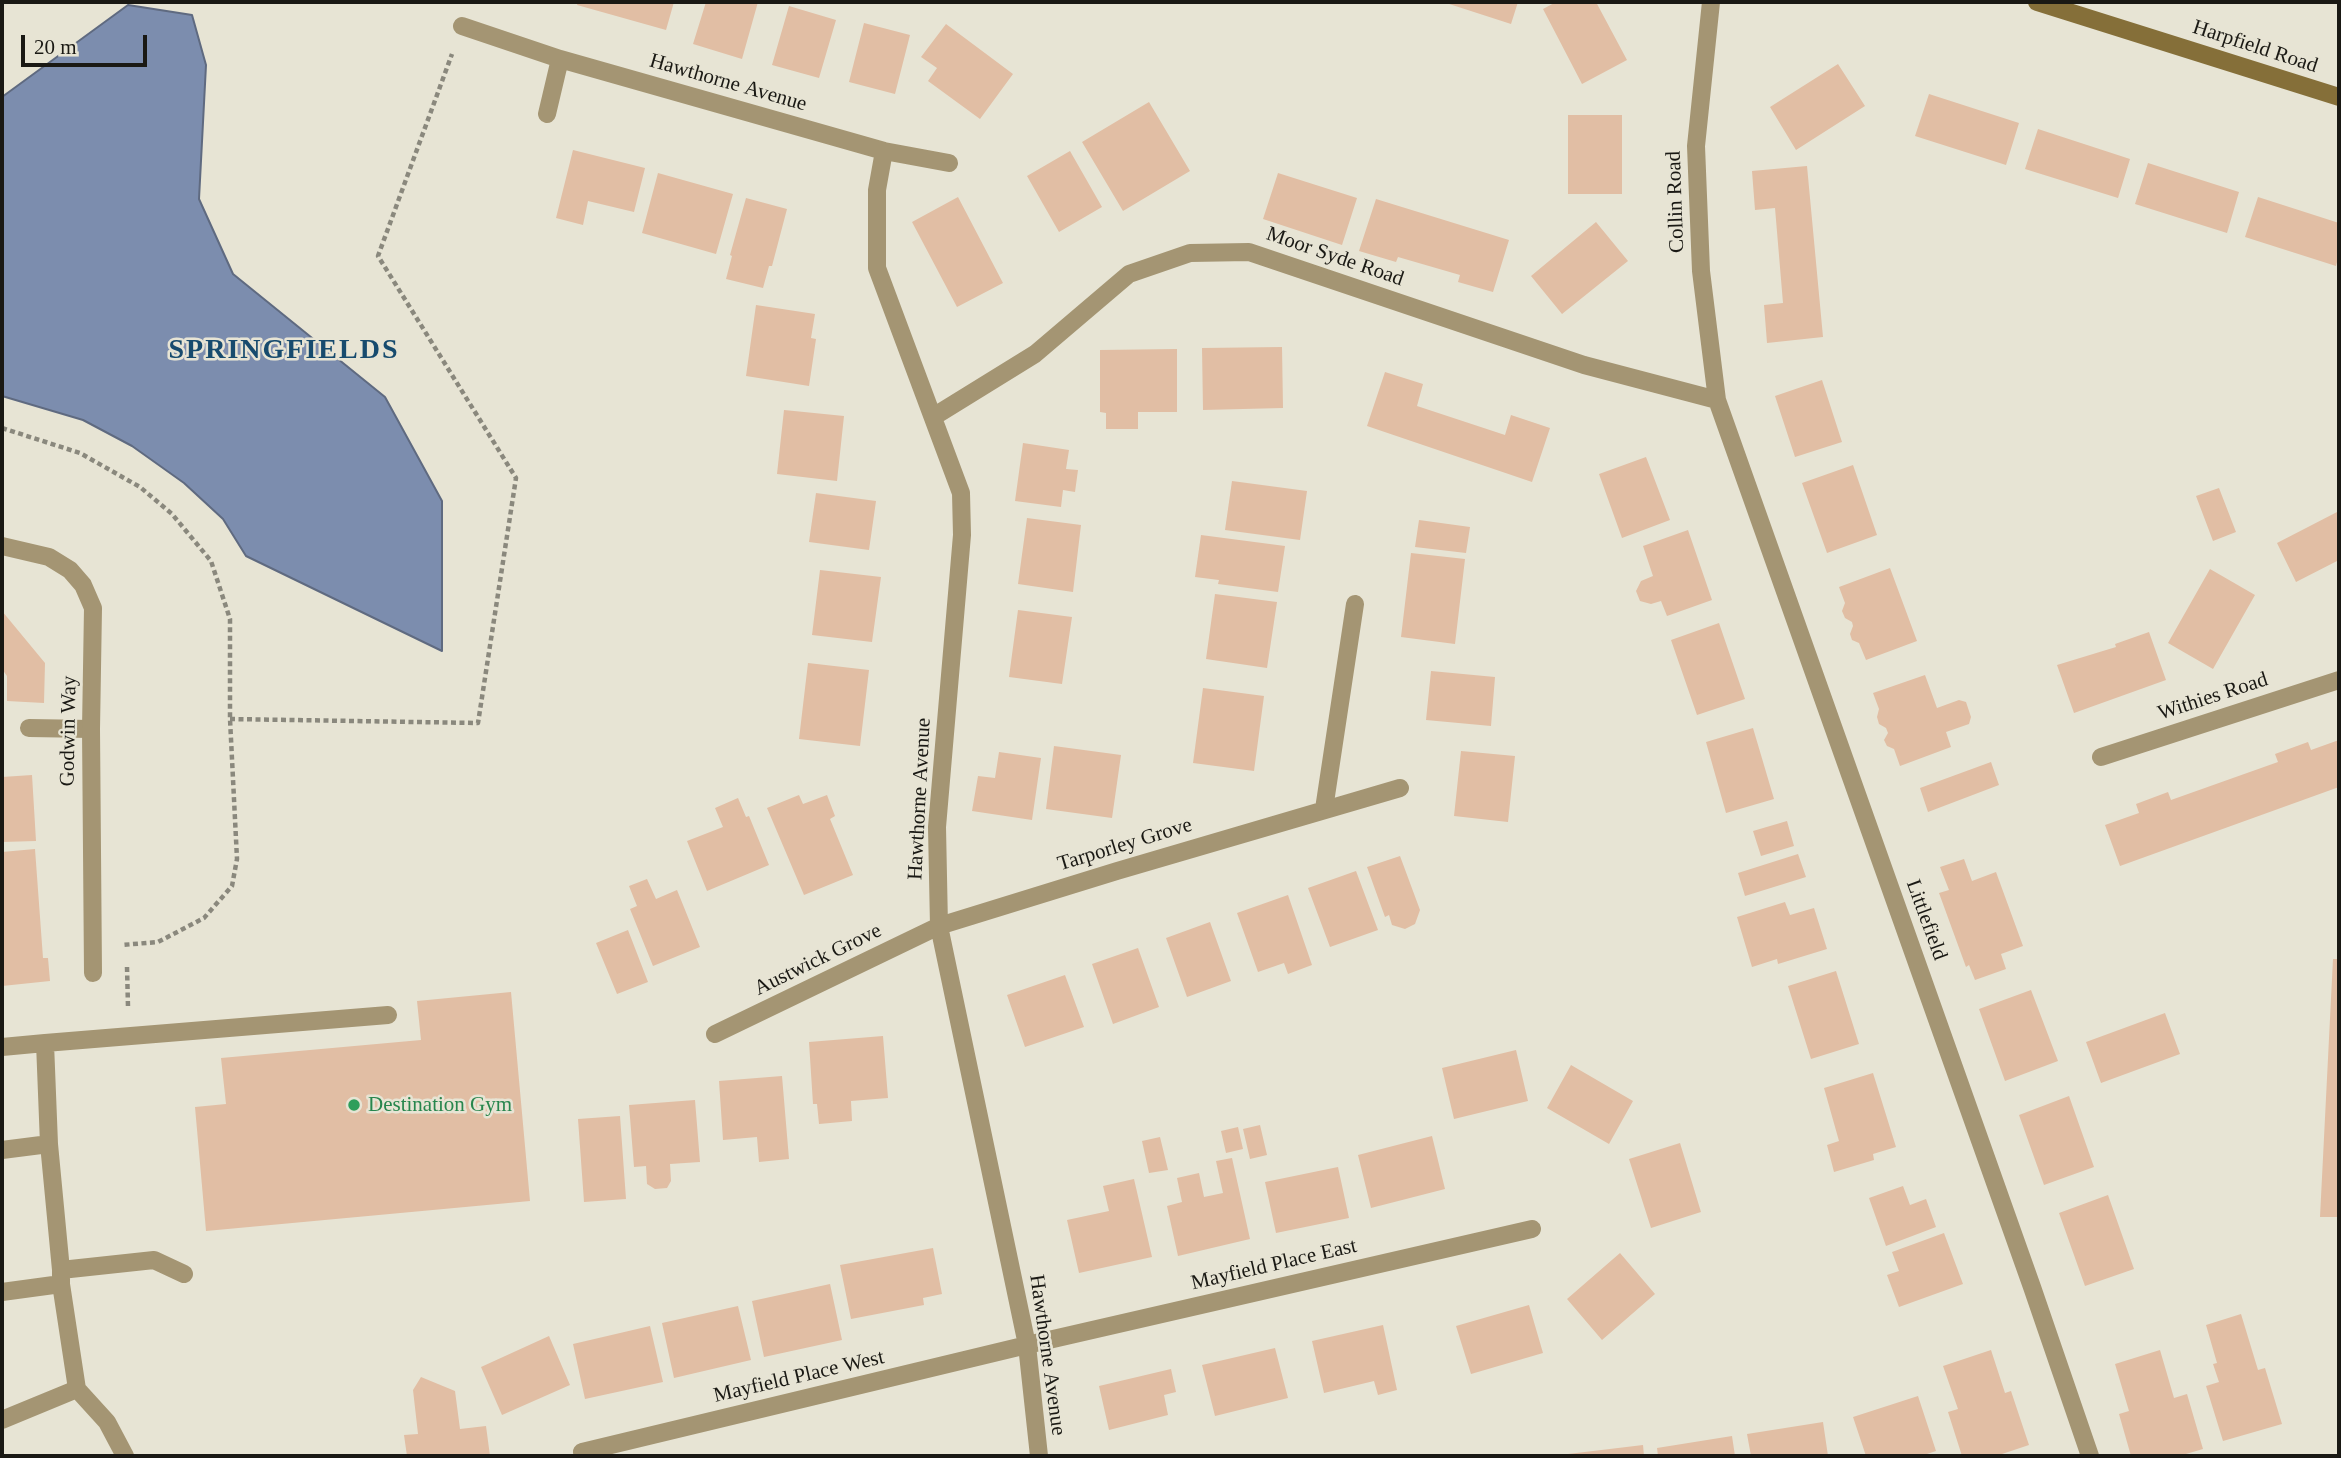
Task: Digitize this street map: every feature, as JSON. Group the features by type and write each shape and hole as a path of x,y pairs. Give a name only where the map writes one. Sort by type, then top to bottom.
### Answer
{"street":[{"name":"Collin Road","path":"1711,2 1696,146 1701,271 1717,400"},
{"name":"Harpfield Road","path":"2037,2 2339,97"},
{"name":"Hawthorne Avenue","path":"462,26 561,59 884,151 949,163"},
{"path":"547,114 561,59"},
{"name":"Hawthorne Avenue","path":"884,151 877,190 877,268 961,493 962,521 937,827 939,926 1027,1345 1039,1456"},
{"name":"Moor Syde Road","path":"933,417 1035,354 1129,274 1190,253 1249,251 1584,365 1717,400"},
{"name":"Littlefield","path":"1717,400 2090,1456"},
{"name":"Godwin Way","path":"2,546 49,557 70,570 83,585 93,608 93,973"},
{"path":"1324,809 1355,604"},
{"name":"Withies Road","path":"2101,757 2339,680"},
{"path":"29,728 91,729"},
{"name":"Tarporley Grove","path":"939,926 1400,788"},
{"name":"Austwick Grove","path":"715,1034 939,926"},
{"path":"2,1047 388,1016"},
{"path":"46,1043 49,1144 61,1277 77,1390 107,1422 125,1456"},
{"path":"2,1150 49,1144"},
{"name":"Mayfield Place East","path":"1027,1345 1532,1229"},
{"path":"2,1292 61,1277 154,1260 184,1274"},
{"name":"Mayfield Place West","path":"582,1452 1027,1345"},
{"path":"2,1420 77,1390"}],"path":[{"path":"230,719 478,723 516,478 378,257 462,26"},
{"path":"2,428 80,453 140,487 172,514 211,561 230,619 230,719 237,859 232,886 204,918 158,942 91,947"},
{"path":"126,945 130,1037"}],"water":[{"path":"128,5 192,15 206,65 199,199 233,274 385,397 442,501 442,651 246,556 223,519 184,483 132,446 83,420 2,396 2,97"}],"building":[{"path":"578,2 674,2 666,30 577,5"},
{"path":"706,2 758,2 742,59 693,44"},
{"path":"1443,2 1518,2 1511,24"},
{"path":"1556,2 1596,2 1627,60 1582,84 1543,9"},
{"path":"789,6 836,20 819,78 772,65"},
{"path":"864,23 910,35 895,94 849,82"},
{"path":"946,24 1013,74 980,119 928,81 937,68 921,57"},
{"path":"1838,64 1865,106 1796,150 1770,107"},
{"path":"1929,94 2019,123 2006,165 1915,136"},
{"path":"1149,102 1190,171 1123,211 1082,142"},
{"path":"1568,115 1622,115 1622,194 1568,194"},
{"path":"2038,129 2130,159 2118,198 2025,169"},
{"path":"573,150 645,168 634,212 588,201 583,225 556,218"},
{"path":"1070,151 1102,207 1059,232 1027,176"},
{"path":"2148,163 2239,192 2227,233 2135,204"},
{"path":"1807,166 1823,337 1767,343 1764,305 1783,303 1775,208 1755,210 1752,171"},
{"path":"658,173 733,194 716,254 642,233"},
{"path":"1278,173 1357,198 1342,245 1263,219"},
{"path":"958,197 1003,283 957,307 912,222"},
{"path":"2258,197 2339,223 2339,254 2336,266 2245,237"},
{"path":"746,198 787,209 772,266 769,266 763,288 726,279"},
{"path":"1376,199 1509,240 1493,292 1458,282 1460,275 1398,257 1396,262 1359,251"},
{"path":"1596,222 1628,261 1562,314 1531,276"},
{"path":"756,305 815,314 811,338 816,339 809,386 746,376"},
{"path":"1282,347 1283,408 1203,410 1202,348"},
{"path":"1177,349 1177,412 1138,412 1138,429 1106,429 1106,413 1100,412 1100,350"},
{"path":"1385,372 1423,384 1417,406 1505,435 1511,415 1550,428 1532,482 1367,426"},
{"path":"1822,380 1842,442 1795,457 1775,396"},
{"path":"784,410 844,416 837,481 777,474"},
{"path":"1023,443 1069,450 1066,469 1078,470 1075,492 1063,490 1061,507 1015,501"},
{"path":"1646,457 1670,520 1622,538 1599,474"},
{"path":"1853,465 1877,535 1827,553 1802,483"},
{"path":"1232,481 1307,491 1300,540 1225,530"},
{"path":"2219,488 2236,532 2213,541 2196,496"},
{"path":"816,493 876,501 869,550 809,542"},
{"path":"2339,511 2339,560 2296,582 2277,543"},
{"path":"1027,518 1081,525 1073,592 1018,584"},
{"path":"1419,520 1470,527 1466,553 1415,547"},
{"path":"1688,530 1712,600 1667,616 1661,601 1651,604 1640,601 1636,591 1641,581 1653,576 1643,546"},
{"path":"1201,535 1285,546 1278,592 1218,584 1219,580 1195,577"},
{"path":"1411,553 1465,559 1455,644 1401,637"},
{"path":"1890,568 1917,641 1866,660 1859,643 1852,640 1850,634 1853,626 1842,611 1845,603 1839,587"},
{"path":"2210,569 2255,595 2213,669 2168,643"},
{"path":"820,570 881,577 872,642 812,635"},
{"path":"1215,594 1277,602 1267,668 1206,659"},
{"path":"1018,610 1072,617 1062,684 1009,677"},
{"path":"2,611 45,663 44,703 7,701 7,676 2,669"},
{"path":"1719,623 1745,699 1697,715 1671,640"},
{"path":"2149,632 2166,680 2074,713 2057,665 2116,647 2115,644"},
{"path":"808,663 869,670 860,746 799,739"},
{"path":"1431,671 1495,677 1491,726 1426,720"},
{"path":"1925,675 1937,708 1959,700 1966,702 1971,717 1969,724 1946,732 1951,747 1900,766 1894,749 1887,746 1884,740 1888,733 1886,728 1879,724 1879,709 1873,693"},
{"path":"1203,688 1264,696 1254,771 1193,763"},
{"path":"1753,728 1774,799 1726,813 1706,742"},
{"path":"2339,740 2339,787 2120,866 2105,825 2139,813 2136,804 2168,792 2171,800 2278,762 2275,754 2308,742 2311,750"},
{"path":"1054,746 1121,755 1112,818 1046,809"},
{"path":"1461,751 1515,756 1508,822 1454,816"},
{"path":"999,752 1041,758 1032,820 972,811 978,776 995,778"},
{"path":"1991,762 1999,785 1928,812 1920,788"},
{"path":"32,775 36,841 2,842 2,777"},
{"path":"799,795 803,804 827,795 835,816 830,819 853,875 804,895 767,808"},
{"path":"738,798 746,817 749,816 769,865 707,891 687,841 723,827 715,808"},
{"path":"1787,821 1794,846 1761,856 1753,831"},
{"path":"35,849 43,958 48,958 50,981 2,986 2,852"},
{"path":"1798,854 1806,877 1745,896 1738,873"},
{"path":"1400,856 1420,910 1415,924 1405,929 1392,925 1389,915 1385,917 1367,867"},
{"path":"1964,859 1972,881 1996,872 2023,946 2001,954 2006,969 1975,980 1969,965 1966,967 1939,893 1949,890 1940,867"},
{"path":"1356,871 1378,930 1330,947 1308,888"},
{"path":"647,879 656,899 677,890 700,947 653,966 630,909 637,906 629,886"},
{"path":"1288,895 1312,965 1288,974 1284,963 1258,972 1237,913"},
{"path":"1785,902 1790,915 1814,908 1827,949 1778,964 1777,959 1752,967 1737,917"},
{"path":"1210,922 1231,981 1187,997 1166,938"},
{"path":"628,930 648,982 617,994 596,943"},
{"path":"1138,948 1159,1007 1113,1024 1092,964"},
{"path":"2333,959 2339,959 2339,1217 2320,1217"},
{"path":"1836,971 1859,1044 1811,1059 1788,986"},
{"path":"1065,975 1084,1027 1025,1047 1007,995"},
{"path":"2031,990 2058,1061 2005,1081 1979,1009"},
{"name":"Destination Gym","path":"511,992 530,1201 206,1231 195,1107 226,1104 221,1058 421,1040 417,1001"},
{"path":"2165,1013 2180,1054 2101,1083 2086,1042"},
{"path":"883,1036 888,1098 851,1101 852,1121 819,1124 817,1104 813,1104 809,1042"},
{"path":"1516,1050 1528,1101 1454,1119 1442,1068"},
{"path":"1571,1065 1633,1101 1609,1144 1547,1108"},
{"path":"1873,1073 1896,1147 1873,1154 1874,1160 1834,1172 1827,1145 1839,1141 1824,1088"},
{"path":"782,1076 789,1159 759,1162 757,1137 723,1140 719,1081"},
{"path":"2069,1096 2094,1167 2044,1185 2019,1115"},
{"path":"695,1100 700,1162 670,1164 671,1181 667,1188 655,1189 647,1184 646,1166 634,1167 629,1105"},
{"path":"620,1116 626,1199 584,1202 578,1119"},
{"path":"1260,1125 1267,1155 1250,1159 1243,1129"},
{"path":"1238,1127 1243,1149 1226,1153 1221,1131"},
{"path":"1432,1136 1445,1189 1371,1208 1358,1155"},
{"path":"1160,1137 1168,1170 1149,1173 1142,1141"},
{"path":"1680,1143 1701,1212 1651,1228 1629,1159"},
{"path":"1232,1158 1250,1239 1178,1256 1167,1206 1182,1202 1177,1178 1199,1173 1204,1197 1223,1193 1216,1161"},
{"path":"1338,1167 1349,1218 1276,1233 1265,1182"},
{"path":"1134,1179 1152,1257 1079,1273 1067,1220 1109,1211 1103,1186"},
{"path":"1903,1186 1910,1205 1926,1199 1936,1227 1886,1246 1869,1198"},
{"path":"2108,1195 2134,1269 2085,1286 2059,1213"},
{"path":"1944,1233 1963,1284 1899,1307 1887,1275 1899,1271 1892,1252"},
{"path":"933,1248 942,1294 923,1298 924,1305 851,1319 840,1265"},
{"path":"1620,1253 1655,1294 1602,1340 1567,1299"},
{"path":"830,1284 842,1340 764,1357 752,1301"},
{"path":"1529,1305 1543,1353 1471,1374 1456,1326"},
{"path":"738,1306 751,1360 674,1378 662,1323"},
{"path":"2241,1314 2258,1370 2265,1368 2282,1424 2223,1441 2206,1386 2219,1382 2213,1364 2217,1363 2206,1325"},
{"path":"1383,1325 1397,1390 1378,1395 1374,1381 1324,1393 1312,1341"},
{"path":"650,1326 663,1382 585,1399 573,1344"},
{"path":"549,1336 570,1385 502,1415 481,1367"},
{"path":"1275,1348 1288,1398 1215,1416 1202,1365"},
{"path":"1991,1350 2005,1393 2011,1391 2029,1445 1996,1456 1962,1456 1948,1412 1958,1409 1943,1366"},
{"path":"2160,1350 2174,1398 2187,1394 2203,1449 2179,1456 2131,1456 2119,1414 2129,1411 2115,1364"},
{"path":"1171,1369 1176,1392 1164,1395 1168,1415 1109,1430 1099,1386"},
{"path":"421,1377 455,1391 460,1429 486,1426 490,1456 407,1456 404,1435 418,1434 413,1390"},
{"path":"1918,1396 1936,1451 1921,1456 1866,1456 1853,1417"},
{"path":"1823,1422 1828,1456 1751,1456 1747,1434"},
{"path":"1732,1436 1735,1456 1658,1456 1657,1448"},
{"path":"1643,1445 1644,1456 1568,1456 1568,1454"}],"place":[{"name":"Destination Gym","path":"354,1105"}],"district":[{"name":"SPRINGFIELDS","path":"284,351"}]}
